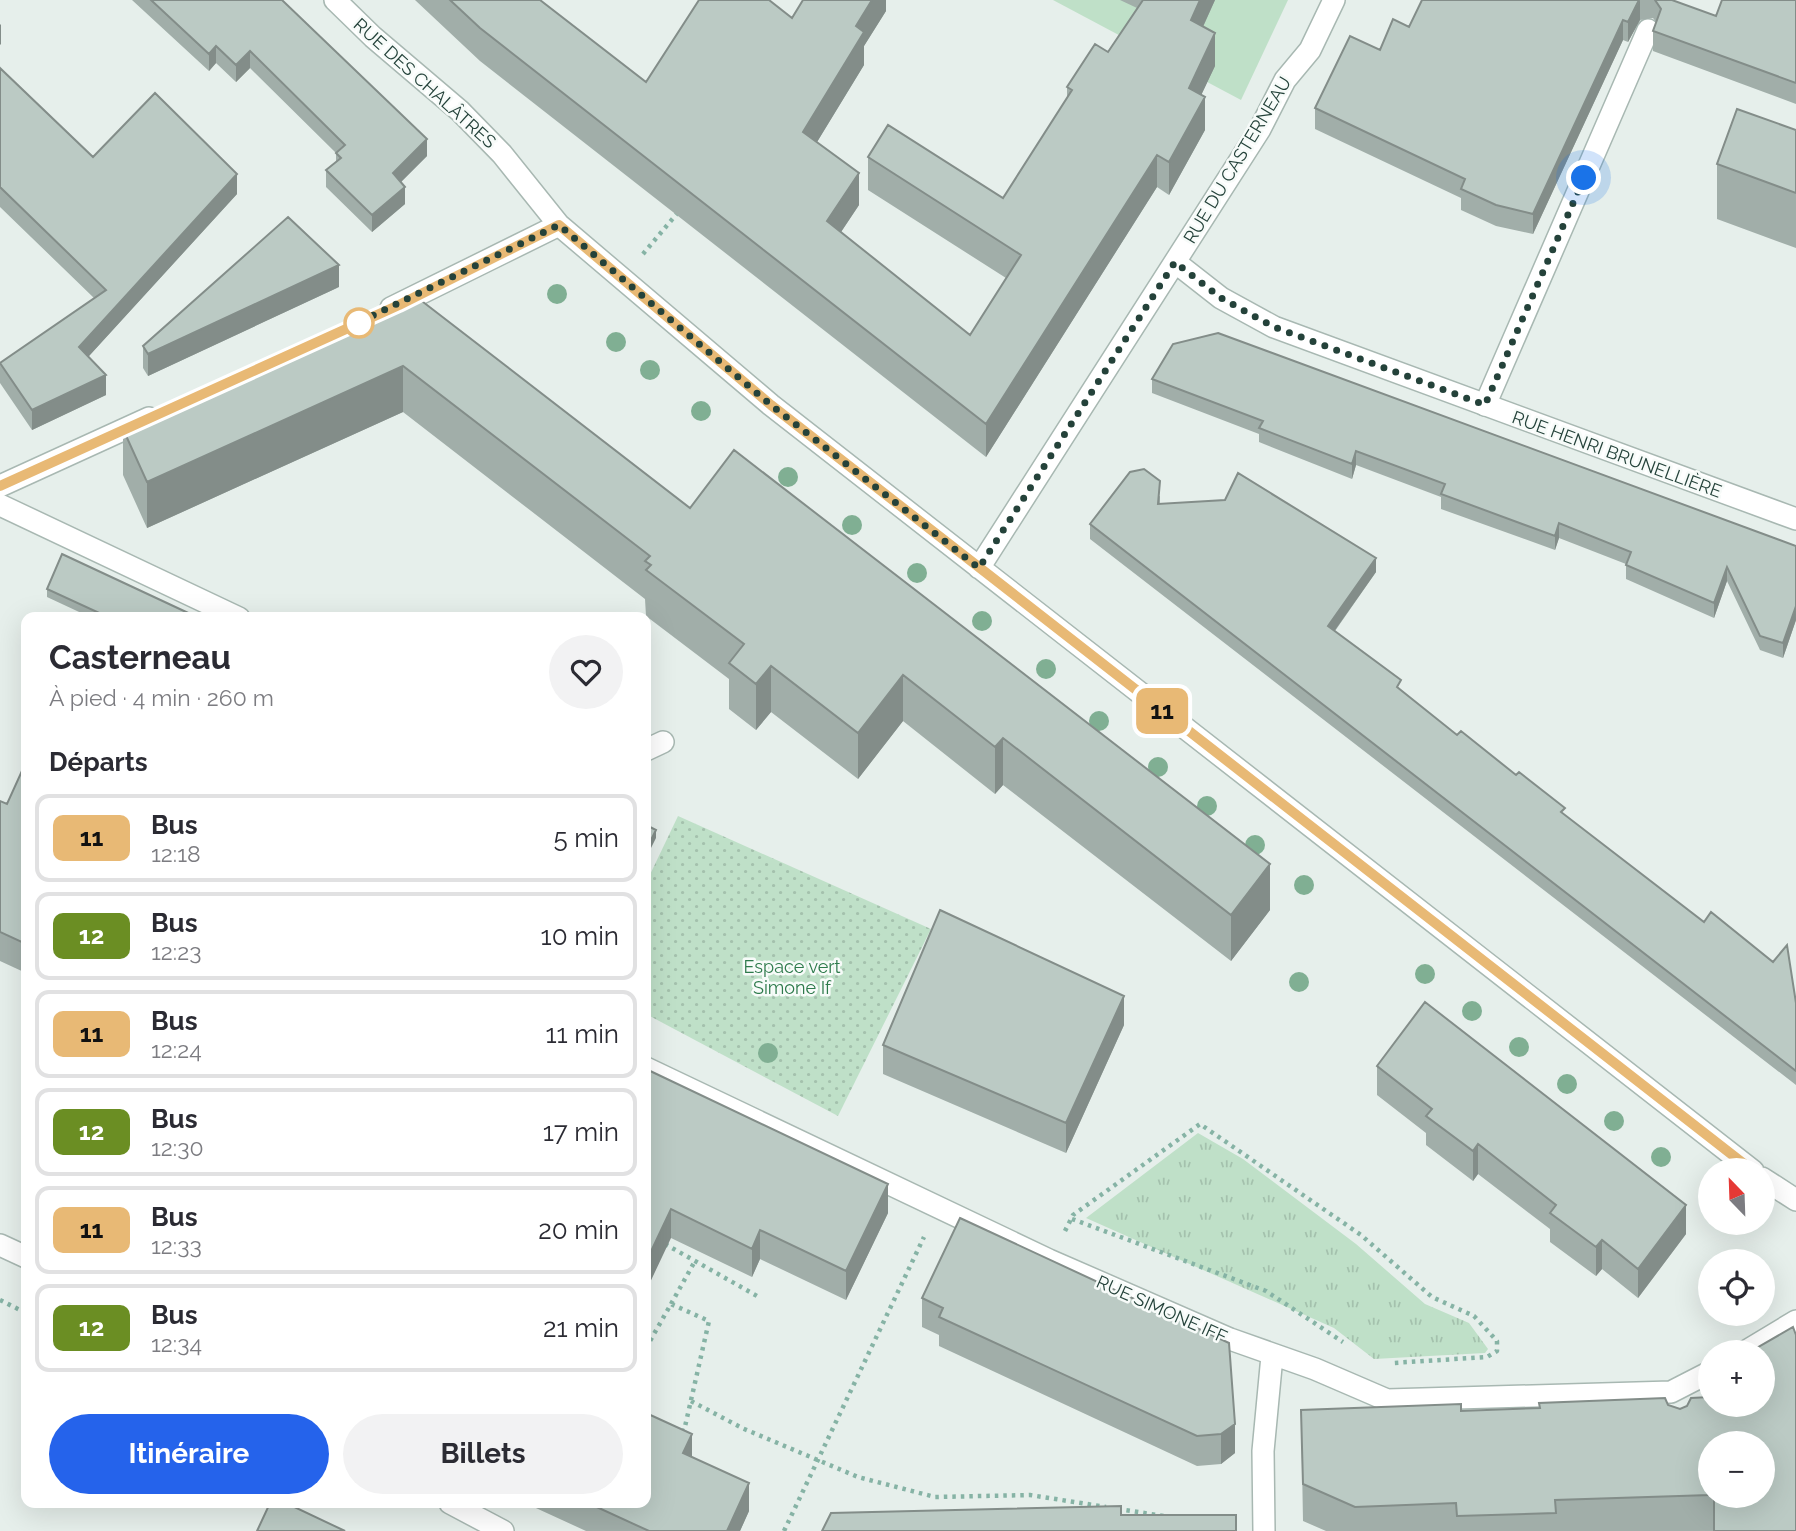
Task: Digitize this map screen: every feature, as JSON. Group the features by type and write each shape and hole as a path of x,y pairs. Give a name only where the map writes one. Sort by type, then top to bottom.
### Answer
{"street":[{"name":"RUE DES CHALÂTRES","path":"335,0 460,111 502,154 559,225 771,405 1737,1158"},
{"name":"RUE DU CASTERNEAU","path":"979,568 1260,129 1285,80 1311,50 1334,0"},
{"path":"1485,405 1648,30"},
{"path":"374,316 559,225"},
{"name":"RUE HENRI BRUNELLIÈRE","path":"1175,262 1221,298 1274,327 1796,519"},
{"path":"0,485 162,412"},
{"path":"0,505 226,612"},
{"name":"RUE SIMONE IFF","path":"651,1070 1049,1260 1272,1356 1315,1369 1387,1400 1672,1399 1698,1381"},
{"path":"1775,1186 1796,1200"},
{"path":"0,1245 21,1255"},
{"path":"1765,1340 1796,1321"},
{"path":"1264,1531 1263,1451 1272,1356"},
{"path":"459,1508 503,1531"}],"path":[{"path":"621,278 683,205"},
{"path":"1049,1260 1072,1219 1200,1124 1361,1235 1432,1297 1474,1316 1497,1341 1497,1351 1487,1357 1384,1363"},
{"path":"784,1531 820,1460 937,1208"},
{"path":"1072,1219 1266,1291 1345,1343"},
{"path":"656,1239 757,1296"},
{"path":"651,1339 695,1261"},
{"path":"0,1300 21,1310"},
{"path":"671,1304 709,1321 684,1431 671,1426"},
{"path":"691,1401 743,1428 858,1477 934,1497 1030,1495 1173,1516"}],"green space":[{"path":"1053,0 1288,0 1241,100"},
{"name":"Espace vert Simone If","path":"678,816 931,929 838,1116 651,1017 651,873"},
{"path":"1198,1133 1243,1159 1356,1244 1425,1304 1469,1323 1488,1349 1485,1353 1374,1359 1334,1328 1086,1218"}],"building":[{"path":"151,0 282,0 427,139 393,173 405,187 372,215 326,170 341,158 336,153 345,145 250,51 236,65 216,46 209,54"},
{"path":"450,0 540,0 646,82 699,0 769,0 792,18 803,0 872,0 856,26 864,32 803,132 859,173 827,221 970,335 1021,255 868,157 888,125 1003,198 1072,90 1067,87 1095,44 1108,52 1143,0 1200,0 1191,20 1215,33 1189,88 1205,97 1169,162 1157,155 986,424 480,28"},
{"path":"1422,0 1639,0 1628,22 1623,20 1533,214 1496,205 1461,189 1465,179 1315,108 1350,36 1380,50 1393,19 1409,27"},
{"path":"1655,0 1672,0 1716,16 1722,0 1796,0 1796,83 1653,31 1661,9"},
{"path":"0,68 93,157 155,93 237,174 79,347 106,375 32,410 0,363 106,290 0,187"},
{"path":"1737,109 1796,130 1796,193 1717,164"},
{"path":"288,217 339,265 148,354 143,346"},
{"path":"414,295 690,508 734,450 1270,864 1231,915 1003,738 995,747 903,675 858,733 771,666 756,684 729,663 744,644 646,570 651,565 645,561 650,556 403,366 147,482 123,429"},
{"path":"1218,333 1796,546 1796,606 1783,643 1760,636 1727,567 1714,603 1626,565 1631,552 1559,523 1555,536 1441,494 1445,484 1356,451 1352,464 1259,428 1263,421 1152,379 1173,344"},
{"path":"1144,469 1160,481 1158,504 1225,500 1238,473 1376,558 1328,626 1401,680 1397,687 1457,735 1461,731 1516,775 1519,772 1565,808 1561,812 1704,922 1711,912 1773,962 1787,945 1796,1003 1796,1071 1090,524 1130,472"},
{"path":"62,554 186,612 97,612 47,589"},
{"path":"21,773 21,942 0,932 0,801 7,804"},
{"path":"651,828 656,830 651,840"},
{"path":"940,910 1124,996 1066,1123 883,1045"},
{"path":"1425,1002 1686,1205 1638,1269 1602,1240 1596,1247 1550,1213 1556,1205 1478,1144 1473,1151 1426,1116 1432,1109 1377,1066"},
{"path":"651,1071 888,1184 846,1271 760,1230 752,1249 671,1209 651,1251"},
{"path":"960,1218 1229,1343 1235,1424 1221,1434 1197,1436 939,1317 943,1308 922,1298"},
{"path":"1793,1327 1796,1335 1796,1531 1714,1531 1714,1508 1775,1508 1775,1431 1698,1431 1698,1495 1555,1500 1556,1513 1457,1516 1456,1503 1355,1507 1303,1484 1301,1410 1461,1404 1461,1411 1540,1408 1539,1403 1665,1398 1668,1405 1680,1409 1687,1406 1691,1398 1698,1398 1698,1417 1775,1417 1775,1340 1770,1340"},
{"path":"651,1415 692,1434 683,1453 749,1483 727,1531 649,1531 599,1508 651,1508"},
{"path":"1121,1506 1121,1515 1236,1515 1236,1531 822,1531 831,1513"},
{"path":"268,1508 297,1508 345,1531 257,1531"}],"bus line":[{"name":"11","path":"0,486 399,305 559,225 771,405 1736,1158"}],"route":[{"path":"359,323 349,327 490,261 559,225 771,405 979,568 1038,480 1175,262 1221,298 1274,327 1485,405 1584,178"}]}
